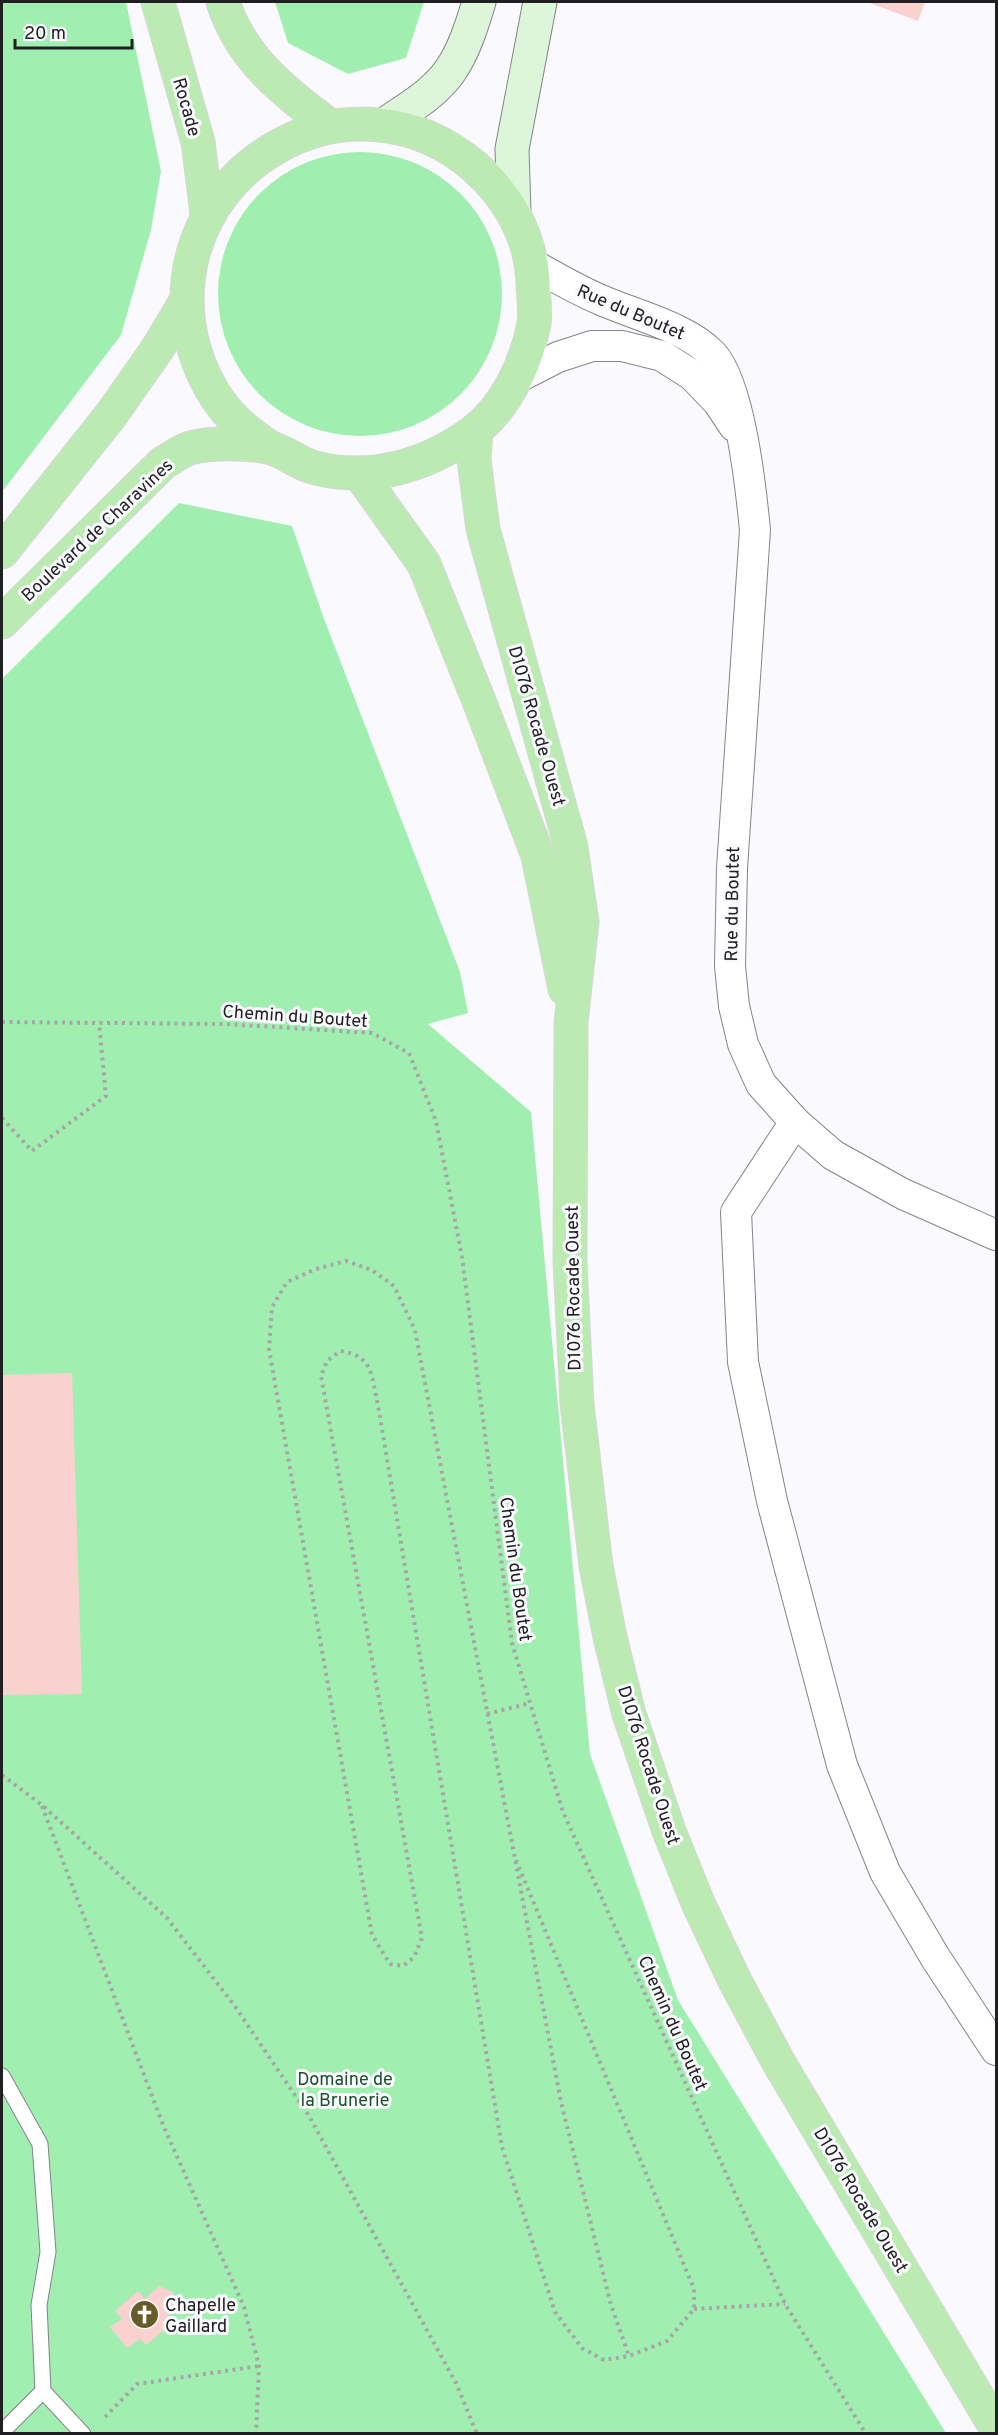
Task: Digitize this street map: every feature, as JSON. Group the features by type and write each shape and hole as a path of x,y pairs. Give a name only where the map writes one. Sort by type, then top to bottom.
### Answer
{"main road":[{"name":"Rocade","path":"158,2 198,142 207,214"},
{"path":"223,2 243,45 258,66 279,86 330,126"},
{"path":"384,125 425,96 450,72 468,36 479,2"},
{"name":"Boulevard de Charavines","path":"513,212 512,149 540,2"},
{"name":"Boulevard de Charavines","path":"384,125 423,135 459,153 489,179 513,212 525,237 532,264 534,322 517,378 498,406 476,430 440,454 401,469 358,473 312,466 269,447 235,420 208,385 192,345 186,301 191,256 207,214 239,173 272,149 281,143 330,126 384,125"},
{"name":"Boulevard de Charavines","path":"2,552 111,415 158,348 186,301"},
{"name":"D1076 Rocade Ouest","path":"476,430 474,460 483,529 571,847 582,922 571,1023 570,1262 577,1404 596,1566 629,1714 669,1831 698,1903 735,1981 779,2063 996,2428"},
{"name":"Boulevard de Charavines","path":"2,622 163,463 189,448 218,443 269,447"},
{"name":"D1076 Rocade Ouest","path":"358,473 424,564 481,706 538,856 571,1023"}],"street":[{"name":"Rue du Boutet","path":"532,264 591,296 690,337 712,354 727,376 750,481 755,530 732,868 730,966 734,1006 743,1044 761,1084 795,1122 833,1155 903,1194 996,1235"},
{"name":"Rue du Boutet","path":"517,378 558,357 592,346 622,346 662,356 692,375 717,402 742,438"},
{"path":"795,1122 736,1212 742,1362 772,1501 842,1766 885,1872 996,2050"}],"lane":[{"path":"2,2076 40,2144 48,2252 39,2305 43,2391 83,2433"},
{"path":"2,2432 43,2391"}],"path":[{"name":"Chemin du Boutet","path":"2,1022 226,1024 372,1033 409,1053 436,1120 460,1246 512,1643 563,1812 785,2304 866,2433"},
{"path":"2,1118 32,1151 106,1096 99,1023"},
{"path":"516,1860 694,2289 694,2309 668,2341 629,2356 604,2360 582,2348 555,2312 502,2147 378,1405 370,1367 357,1354 340,1351 327,1362 321,1376 422,1938 414,1957 403,1966 390,1964 372,1935 269,1349 272,1307 287,1282 316,1269 346,1261 372,1270 394,1286 415,1330 561,2102 611,2305 629,2356"},
{"path":"487,1714 530,1703"},
{"path":"2,1775 42,1805 167,1918 234,2005 309,2116 456,2383 477,2433"},
{"path":"42,1805 164,2125 244,2307 260,2366 256,2433"},
{"path":"694,2309 785,2304"},
{"path":"97,2425 137,2384 260,2366"}],"green space":[{"path":"2,2 126,2 161,171 151,230 121,335 2,492"},
{"path":"275,2 424,2 406,58 348,74 288,43"},
{"path":"360,152 388,155 414,163 439,176 460,194 478,215 491,240 499,266 502,294 499,322 491,348 478,373 460,394 439,412 414,425 388,433 360,436 332,433 306,425 281,412 260,394 242,373 229,348 221,322 218,294 221,266 229,240 242,215 260,194 281,176 306,163 332,155"},
{"name":"Domaine de la Brunerie","path":"179,503 292,526 323,616 460,972 468,1013 428,1024 531,1112 590,1754 678,2000 946,2433 2,2434 2,679"}],"building":[{"path":"867,2 925,2 918,21"},
{"path":"72,1373 82,1694 2,1695 2,1375"},
{"name":"Chapelle Gaillard","path":"159,2286 173,2292 176,2302 173,2311 164,2320 169,2326 146,2345 140,2339 127,2348 110,2327 122,2319 115,2311 138,2291 145,2299"}],"place":[{"name":"Chapelle Gaillard","path":"144,2315"}]}
